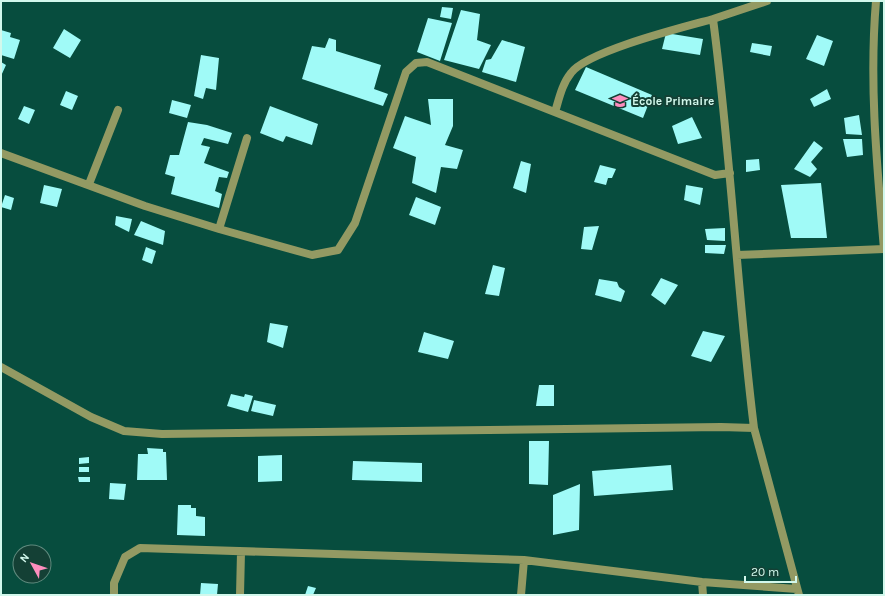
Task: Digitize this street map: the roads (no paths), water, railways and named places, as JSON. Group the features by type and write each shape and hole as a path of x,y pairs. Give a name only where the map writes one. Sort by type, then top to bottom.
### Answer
{"street":[{"path":"555,112 565,83 571,72 578,66 605,53 659,34 713,19 767,1"},
{"path":"737,255 884,249 873,98 872,42 876,1"},
{"path":"114,595 114,583 125,558 140,548 524,560 702,582 798,592 754,428 747,370 730,173 713,19"},
{"path":"1,153 146,206 219,230 312,255 338,250 355,223 406,72 416,63 427,62 715,175 730,173"},
{"path":"89,184 118,110"},
{"path":"219,230 247,138"},
{"path":"1,367 91,417 124,431 162,434 721,427 754,428"},
{"path":"240,595 241,552"},
{"path":"520,595 524,560"},
{"path":"702,582 702,595"}],"place":[{"name":"École Primaire","path":"620,101"}]}
